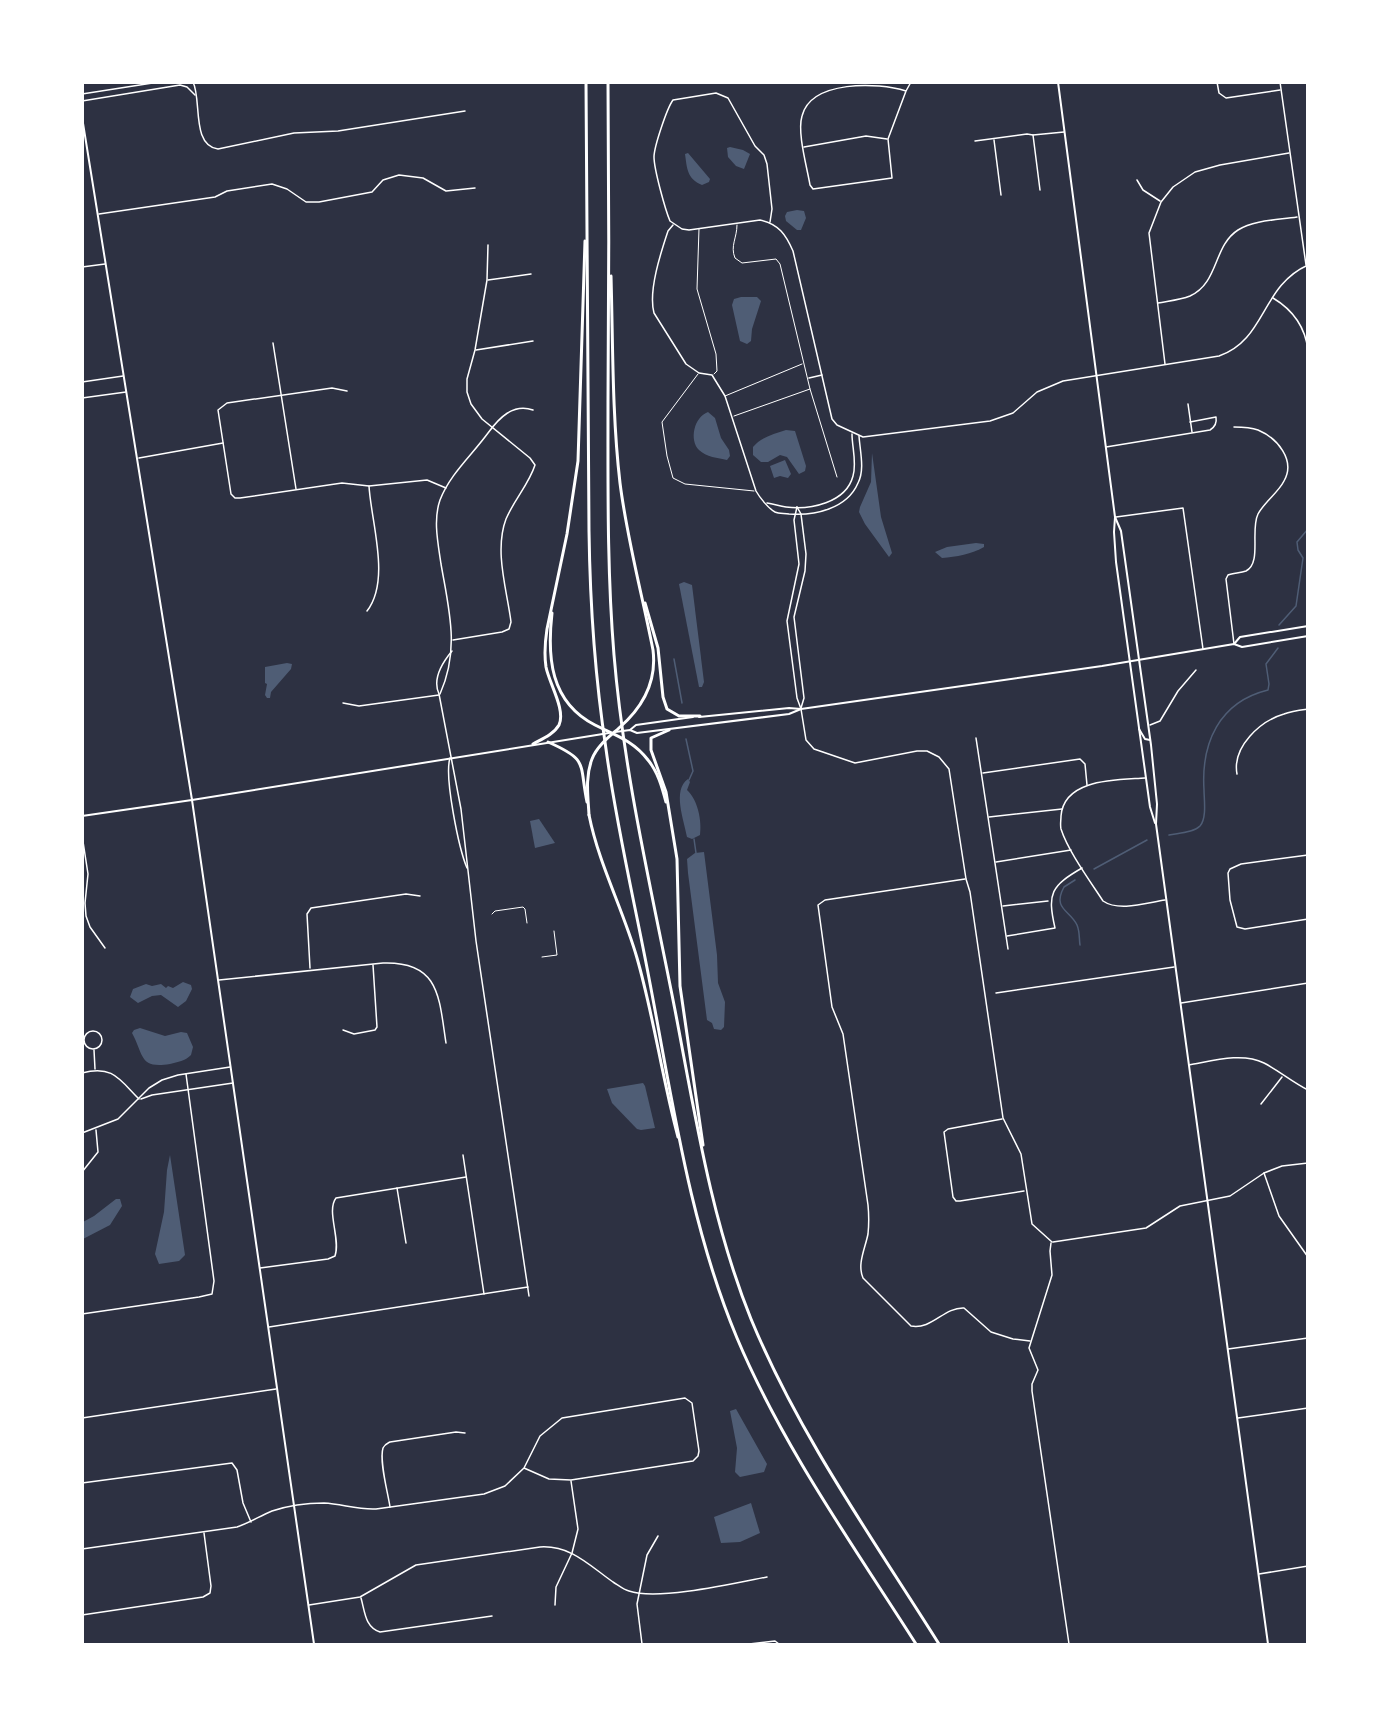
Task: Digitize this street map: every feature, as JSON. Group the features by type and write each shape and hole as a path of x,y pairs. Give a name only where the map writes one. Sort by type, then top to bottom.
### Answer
{"highway":[{"path":"586,82 590,590 595,662 614,800 685,1165"},
{"path":"608,82 610,573 614,658 625,747 705,1164 720,1230 735,1276 774,1370 816,1448 939,1644"},
{"path":"533,744 554,731 561,719 545,660 547,629 578,461 586,167"},
{"path":"590,815 587,781 596,752 641,704 653,675 653,650 626,522 616,447 609,211"},
{"path":"639,584 658,648 665,706 675,715 700,716"},
{"path":"554,597 549,648 558,687 567,703 579,715 614,732 631,743 648,759 661,784 670,815"},
{"path":"669,730 653,736 650,743 666,788 677,859 681,993 705,1164"},
{"path":"548,742 570,751 579,760 598,852 642,973 685,1165 711,1268 730,1320 755,1377 795,1452 916,1644"}],"main road":[{"path":"1058,82 1115,517 1114,532 1129,662 1150,807 1156,824"},
{"path":"82,117 192,800 314,1644"},
{"path":"1115,517 1121,531 1150,740 1157,804 1156,824 1268,1644"},
{"path":"1119,583 1125,585 1129,590"},
{"path":"1234,644 1240,638 1308,626"},
{"path":"1258,645 1257,639 1262,634"},
{"path":"82,816 630,730 636,725 700,716 789,708 801,709 1129,662 1234,644 1242,647 1306,636"},
{"path":"630,730 637,734 789,714 801,709"},
{"path":"1138,726 1145,739 1150,740"}],"street":[{"path":"82,94 159,82"},
{"path":"193,82 196,90 195,96"},
{"path":"906,91 892,86 860,85 824,91 813,97 806,105 800,124 810,185 816,189 892,178 888,139 911,82"},
{"path":"1217,82 1221,96 1226,98 1280,90"},
{"path":"770,222 772,209 764,155 755,146 728,98 722,94 711,93 674,100 669,105 664,118 654,157 670,221 682,229 699,229 760,220 770,222 782,230 793,251 832,419 837,425 859,436 885,435 990,420 1012,413 1044,388 1063,381 1219,356 1233,352 1251,334 1279,286 1289,275 1307,266 1280,82"},
{"path":"82,101 180,86 192,90 202,135 208,146 218,149 294,133 338,131 465,111"},
{"path":"975,141 1064,132"},
{"path":"1033,135 1040,190"},
{"path":"804,147 866,136 888,139"},
{"path":"993,138 1001,195"},
{"path":"1165,365 1149,233 1161,202 1173,187 1195,172 1220,165 1289,153"},
{"path":"98,214 215,196 227,191 272,184 287,189 306,202 319,202 372,192 383,180 399,175 423,178 446,191 475,188"},
{"path":"1137,180 1143,190 1161,202"},
{"path":"1157,303 1180,299 1201,290 1211,277 1222,248 1237,231 1249,224 1298,217"},
{"path":"673,225 664,243 652,305 654,313 686,364 699,373 712,375 725,396 756,491 766,503 774,512 801,514 835,506 848,498 859,482 861,471 859,436"},
{"path":"453,640 509,629 511,622 502,538 506,520 534,469 533,461 475,412 467,392 467,379 475,350 487,280 488,245"},
{"path":"82,267 106,264"},
{"path":"487,280 531,274"},
{"path":"1272,298 1293,312 1302,325 1308,350"},
{"path":"475,350 533,341"},
{"path":"273,343 296,490"},
{"path":"808,378 822,375"},
{"path":"82,382 124,376"},
{"path":"347,391 332,388 281,395 227,403 218,410 231,494 235,498 342,483 369,486 427,480 446,488"},
{"path":"82,398 126,392"},
{"path":"1188,404 1192,433"},
{"path":"440,694 451,663 453,640 436,527 440,501 446,488 471,453 500,419 517,408 533,410"},
{"path":"1106,447 1210,430 1214,428 1216,417 1190,422"},
{"path":"1234,427 1258,430 1279,443 1288,465 1283,484 1263,506 1254,525 1256,552 1254,561 1245,571 1228,575 1226,579 1234,644"},
{"path":"766,503 797,507 837,499 848,487 854,470 852,433"},
{"path":"136,458 224,443"},
{"path":"367,611 372,605 379,581 369,486"},
{"path":"797,507 801,514 806,562 794,622 804,698 801,709"},
{"path":"797,507 794,514 799,564 787,621 797,698 805,736 809,745 814,749 848,762 855,763 920,751 930,752 943,759 949,769 970,892 1003,1118 1021,1154 1032,1224 1052,1242 1146,1228 1180,1206 1230,1196 1264,1173 1282,1166 1308,1163"},
{"path":"1115,517 1183,508 1203,649"},
{"path":"452,651 445,659 436,688 440,694 461,809 468,873 529,1296"},
{"path":"1148,726 1160,721 1178,691 1196,670"},
{"path":"343,703 359,706 440,694"},
{"path":"1237,774 1238,756 1248,739 1256,731 1270,720 1283,714 1307,709 1308,713"},
{"path":"976,738 1008,949"},
{"path":"450,758 448,765 451,791 461,850 468,873"},
{"path":"982,773 1080,759 1085,764 1087,785"},
{"path":"1146,778 1101,781 1087,785 1065,801 1060,828 1082,868 1108,905 1166,900"},
{"path":"988,817 1062,809"},
{"path":"82,835 88,874 86,916 90,927 105,948"},
{"path":"995,862 1072,850"},
{"path":"1308,855 1241,864 1230,869 1228,873 1234,923 1240,929 1308,919"},
{"path":"1006,936 1055,928 1050,901 1052,892 1057,884 1082,868"},
{"path":"966,879 822,901 818,904 832,1007 843,1034 870,1221 860,1264 861,1274 911,1326 922,1326 952,1309 964,1308 991,1332 1013,1339 1030,1341"},
{"path":"310,969 307,914 311,908 406,894 420,896"},
{"path":"1002,907 1050,901"},
{"path":"218,980 310,969 398,962 407,964 417,968 436,990 446,1043"},
{"path":"343,1030 354,1034 375,1030 377,1027 373,964"},
{"path":"996,993 1175,967"},
{"path":"1180,1003 1308,983"},
{"path":"89,1032 99,1034 101,1043 93,1049 85,1045 84,1040 89,1032"},
{"path":"93,1049 95,1070"},
{"path":"1189,1065 1249,1058 1266,1063 1282,1076 1308,1090"},
{"path":"82,1133 118,1119 149,1088 162,1080 231,1067"},
{"path":"82,1073 95,1070 110,1072 140,1099"},
{"path":"82,1314 212,1294 214,1281 186,1074"},
{"path":"1261,1104 1282,1076"},
{"path":"140,1099 152,1095 233,1083"},
{"path":"1003,1118 948,1129 944,1132 953,1197 960,1201 1026,1191"},
{"path":"82,1172 98,1152 96,1129"},
{"path":"463,1155 484,1294"},
{"path":"1264,1173 1279,1216 1308,1257"},
{"path":"259,1269 335,1256 338,1248 333,1202 336,1198 466,1177"},
{"path":"397,1187 406,1243"},
{"path":"1052,1242 1050,1251 1052,1275 1029,1348 1038,1370 1032,1384 1032,1391 1070,1644"},
{"path":"268,1327 528,1287"},
{"path":"1228,1349 1308,1338"},
{"path":"82,1418 277,1389"},
{"path":"82,1549 237,1527 271,1511 323,1503 359,1509 390,1508 484,1494 505,1486 524,1468 540,1436 562,1418 685,1398 693,1407 699,1451 693,1461 571,1480 549,1479 524,1468"},
{"path":"1237,1418 1308,1408"},
{"path":"390,1508 383,1461 383,1450 386,1444 400,1440 465,1432"},
{"path":"82,1484 232,1463 237,1470 243,1503 251,1522"},
{"path":"555,1605 556,1587 572,1553 578,1529 571,1480"},
{"path":"82,1615 203,1597 210,1593 204,1533"},
{"path":"642,1644 637,1613 639,1594 647,1555 658,1536"},
{"path":"308,1605 360,1597 416,1565 540,1547 561,1548 572,1553 627,1591 639,1594 726,1585 767,1577"},
{"path":"1259,1574 1308,1566"},
{"path":"360,1597 367,1622 370,1627 380,1632 492,1616"},
{"path":"749,1644 775,1641 779,1644"}],"lane":[{"path":"737,223 737,232 732,246 735,258 742,263 776,259 780,264 810,389 837,477"},
{"path":"699,229 697,289 717,354 717,371 712,375"},
{"path":"725,396 804,364"},
{"path":"699,373 663,422 667,456 673,478 685,484 756,491"},
{"path":"732,417 810,389"},
{"path":"492,914 496,910 522,907 525,909 527,924"},
{"path":"542,957 557,955 554,931"}],"water":[{"path":"727,148 750,154 744,169 736,166 728,157"},
{"path":"688,153 710,179 709,182 702,185 693,180 687,168 685,154"},
{"path":"804,211 806,218 801,230 797,230 786,221 785,216 787,212"},
{"path":"757,297 761,301 752,329 751,341 747,344 740,341 732,305 734,299"},
{"path":"708,412 715,418 721,438 729,450 730,456 727,460 705,454 699,450 694,441 696,424"},
{"path":"786,430 795,431 806,466 805,471 799,474 787,457 780,455 768,462 761,462 753,455 753,447 760,441"},
{"path":"872,453 881,517 892,553 889,557 859,512 871,482"},
{"path":"785,460 791,474 788,478 780,476 774,478 770,466"},
{"path":"984,544 984,547 947,558 942,558 935,552 947,547"},
{"path":"684,582 692,585 704,682 702,687 699,687 679,584"},
{"path":"292,664 291,669 271,692 270,698 267,698 265,695 267,684 265,683 265,667"},
{"path":"688,779 690,782 687,790 696,805 700,823 700,835 692,839 687,837 680,806 681,790"},
{"path":"539,819 555,843 535,848 530,821"},
{"path":"704,852 717,955 718,983 725,1002 724,1027 721,1030 714,1029 712,1023 707,1020 688,873 687,859 695,853"},
{"path":"183,982 191,985 192,989 186,1001 178,1007 161,995 152,996 138,1003 130,997 133,989 146,984 152,986 161,984 166,988 168,986 173,988"},
{"path":"140,1028 165,1036 181,1032 187,1033 193,1047 191,1055 184,1060 170,1064 160,1065 148,1062 141,1054 132,1033"},
{"path":"643,1083 655,1128 641,1130 637,1129 612,1103 607,1089"},
{"path":"170,1155 185,1255 179,1261 159,1264 155,1254 164,1212"},
{"path":"116,1199 120,1199 122,1206 110,1225 83,1239 83,1222"},
{"path":"736,1409 767,1464 764,1472 740,1477 735,1472 737,1448 730,1411"},
{"path":"751,1503 760,1533 740,1542 721,1543 714,1517"}],"waterway":[{"path":"1279,625 1296,606 1303,558 1298,550 1297,542 1308,529"},
{"path":"1169,835 1193,830 1202,823 1205,808 1206,756 1216,727 1237,704 1268,690 1266,664 1278,648"},
{"path":"674,659 682,703"},
{"path":"686,739 693,771 689,780"},
{"path":"694,839 696,853"},
{"path":"1094,869 1147,840"},
{"path":"1075,880 1064,887 1060,900 1063,909 1077,925 1080,945"}]}
